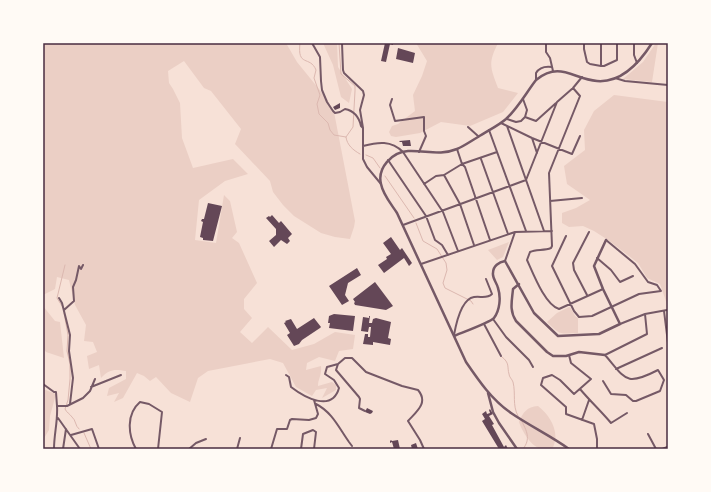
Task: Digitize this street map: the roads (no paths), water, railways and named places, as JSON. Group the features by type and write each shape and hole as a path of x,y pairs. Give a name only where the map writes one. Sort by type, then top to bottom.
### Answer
{"street":[{"path":"312,43 320,58 322,85 327,102 331,109 335,113 345,109 352,111 356,114 363,128"},
{"path":"342,43 342,67 344,73 362,88 364,95 360,110 363,128 364,162 380,184 403,225 466,362 488,393 505,409 569,449"},
{"path":"546,43 546,52 550,58 553,71"},
{"path":"584,43 587,62 601,66 610,64 617,60 617,43"},
{"path":"601,43 601,66"},
{"path":"634,43 634,55 638,63"},
{"path":"380,184 382,168 394,155 403,152 437,153 457,149 501,123 506,119 536,80 541,76 553,71 563,71 596,81 604,81 615,78 638,63 652,43"},
{"path":"536,80 536,73 540,69 548,66 552,67"},
{"path":"525,117 536,121 573,88 582,77"},
{"path":"615,78 624,81 668,85"},
{"path":"573,88 580,96 549,173 552,231 551,248 530,252 528,260 537,280 551,304 559,309 603,289"},
{"path":"506,119 516,122 521,121 525,117 527,110 523,98"},
{"path":"392,99 390,105 395,120 424,117 424,131 426,136 419,152"},
{"path":"403,225 526,180 557,102"},
{"path":"501,123 532,138 572,154 580,136"},
{"path":"507,126 544,231"},
{"path":"468,128 478,136"},
{"path":"489,130 526,231"},
{"path":"532,138 537,154"},
{"path":"363,146 380,142 400,148 442,210 458,251"},
{"path":"457,149 462,164 466,167 490,240"},
{"path":"424,184 436,176 444,175 462,164 481,159 497,152"},
{"path":"481,159 508,234"},
{"path":"388,160 426,216 435,240 442,245 448,255"},
{"path":"444,175 460,204 474,245"},
{"path":"550,201 582,198"},
{"path":"421,264 515,232 552,231"},
{"path":"505,261 515,232"},
{"path":"587,295 574,270 573,263 589,232"},
{"path":"566,236 552,266 570,304 579,317 592,316 612,307 639,294 661,291 657,285 648,282 635,264 606,240 594,266 603,289 612,307 620,324"},
{"path":"597,258 611,270 620,282 633,276"},
{"path":"454,336 493,319 498,311 500,296 499,288 493,272 497,264 505,261"},
{"path":"505,261 534,313 558,336 599,334 645,314 667,310"},
{"path":"64,310 74,301 73,287 79,266 81,269 83,265"},
{"path":"454,336 458,317 466,301 475,297 487,298 492,294 486,280"},
{"path":"519,284 513,289 511,309 512,315 516,321 547,352 553,356 566,356 579,352 605,355 647,334 645,314"},
{"path":"59,298 62,302 70,339 69,351 73,378 70,404"},
{"path":"664,311 668,343"},
{"path":"493,319 506,337 529,360 533,367"},
{"path":"484,323 501,356"},
{"path":"616,369 662,348"},
{"path":"569,354 571,363 591,379 574,394 560,380 552,376 545,377 541,383 543,388 566,407 566,414 594,424 597,449"},
{"path":"605,355 621,375 636,380 658,370 661,367"},
{"path":"286,375 289,377 291,387 314,399 325,402 334,398 338,388 334,380 325,374 327,367 338,364 345,358 352,358 366,372 402,386 418,390 423,397 423,402 420,408 408,421 424,449"},
{"path":"338,364 336,370 337,372 359,397 360,408 365,411"},
{"path":"603,381 612,394 626,395 633,401 636,401 660,391 664,380 658,370"},
{"path":"91,387 121,376"},
{"path":"57,406 67,406 83,398 88,394 95,378"},
{"path":"43,384 56,392 58,418 54,430 54,449"},
{"path":"580,389 611,423 628,413"},
{"path":"488,393 493,412 517,449"},
{"path":"272,449 277,429 287,429 290,420 292,419 302,420 316,418 318,414 314,399"},
{"path":"582,420 589,400"},
{"path":"136,449 130,438 131,415 140,402 149,404 162,412 158,449"},
{"path":"316,404 325,408 352,446"},
{"path":"58,418 80,449"},
{"path":"63,449 66,429"},
{"path":"71,435 92,429 99,449"},
{"path":"301,449 304,434 313,430 316,432 314,449"},
{"path":"648,434 656,449"},
{"path":"237,449 240,438"},
{"path":"189,449 196,443 206,440"},
{"path":"663,449 668,447"}],"waterway":[{"path":"300,43 300,56 302,59 311,63 316,70 314,78 320,95 317,104 319,114 328,123 330,130 334,135 346,137 351,147 360,154"},
{"path":"339,43 341,74 355,86 353,127 346,137"},
{"path":"366,155 373,158 380,168"},
{"path":"385,176 414,218"},
{"path":"416,223 423,241 437,249 446,263 447,270 443,283 445,288 471,301 473,304"},
{"path":"62,306 57,298 65,265"},
{"path":"64,313 68,335 67,351 70,364 68,400 65,409 73,418 79,429"},
{"path":"502,357 507,363 509,375 513,382 515,408 518,416"},
{"path":"521,420 527,435 527,442 523,449"},
{"path":"84,433 91,449"}]}
